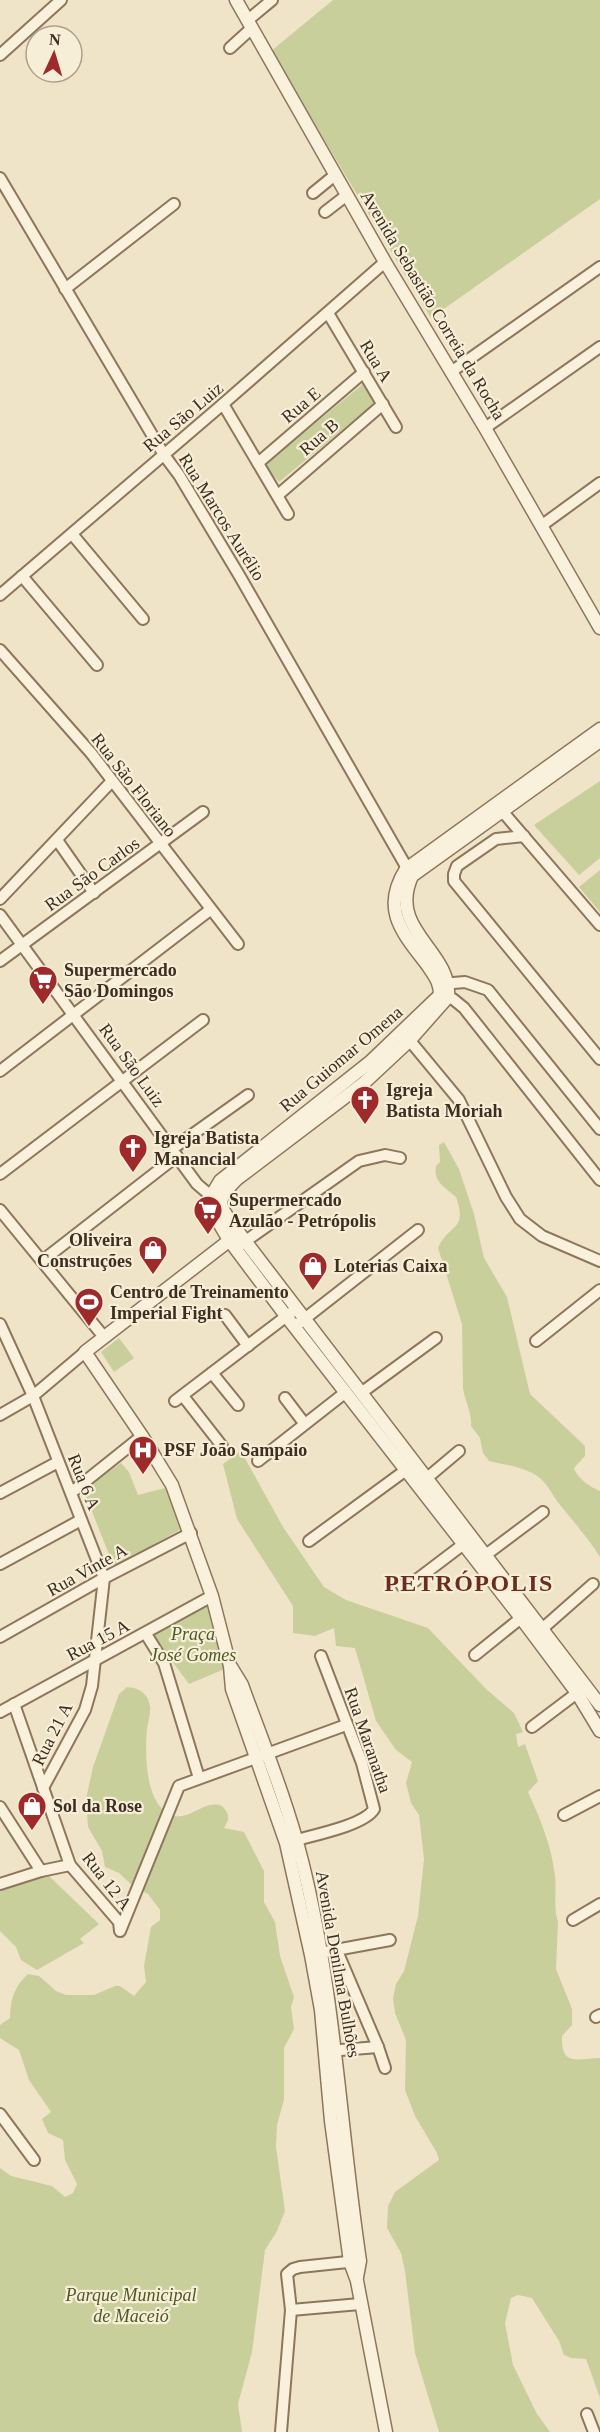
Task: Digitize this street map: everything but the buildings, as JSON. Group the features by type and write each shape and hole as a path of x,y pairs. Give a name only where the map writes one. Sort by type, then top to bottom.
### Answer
{"street":[{"path":"0,55 62,0"},
{"name":"Avenida Sebastião Correia da Rocha","path":"236,0 385,262 485,428 600,628"},
{"path":"230,48 272,0"},
{"path":"313,193 335,175"},
{"name":"Rua Marcos Aurélio","path":"0,178 164,455 239,575 409,873"},
{"path":"325,212 347,195"},
{"path":"65,289 174,204"},
{"name":"Rua São Luiz","path":"0,595 385,262"},
{"path":"451,372 600,267"},
{"name":"Rua A","path":"328,313 396,427"},
{"path":"485,428 600,347"},
{"name":"Rua E","path":"258,463 364,372"},
{"path":"223,404 288,514"},
{"name":"Rua B","path":"278,495 383,404"},
{"path":"541,526 600,483"},
{"path":"72,534 143,619"},
{"path":"22,576 97,665"},
{"name":"Rua São Floriano","path":"0,650 91,753 238,944"},
{"path":"600,729 409,873 396,891 393,901 396,917 403,933 444,990 465,1008 600,1179"},
{"path":"409,873 503,812 599,744"},
{"path":"0,899 112,781"},
{"name":"Rua São Carlos","path":"0,961 203,812"},
{"path":"503,812 600,926"},
{"path":"524,836 496,839 457,866 454,881 600,1059"},
{"path":"57,840 94,893"},
{"path":"0,1071 210,909"},
{"name":"Rua São Luiz","path":"0,915 196,1184 216,1197"},
{"path":"444,990 465,982 488,990 600,1129"},
{"name":"Rua Guiomar Omena","path":"216,1197 220,1181 407,1036 444,990"},
{"path":"0,1173 203,1020"},
{"path":"407,1036 459,1100 520,1219 542,1236 600,1261"},
{"path":"42,1261 248,1095"},
{"path":"0,1415 33,1396 84,1352 238,1241 359,1161 385,1155 400,1158"},
{"path":"216,1197 213,1214 238,1241 405,1470 542,1629 600,1704"},
{"path":"0,1210 104,1337"},
{"path":"222,1446 179,1398 248,1346 295,1317 418,1230"},
{"path":"536,1341 600,1290"},
{"path":"225,1315 248,1346"},
{"path":"295,1317 361,1393 427,1478 468,1542"},
{"name":"Rua 6 A","path":"0,1324 33,1396 104,1578 95,1660"},
{"path":"361,1393 436,1338"},
{"name":"Avenida Denilma Bulhões","path":"84,1352 142,1436 172,1485 212,1596 230,1666 232,1689 261,1755 291,1842 316,1954 321,2010 330,2051 360,2304 386,2432"},
{"path":"212,1373 238,1405"},
{"path":"258,1461 346,1392"},
{"path":"285,1398 304,1423"},
{"path":"72,1492 142,1436"},
{"path":"427,1478 459,1451"},
{"path":"0,1493 58,1462"},
{"path":"309,1540 405,1470"},
{"path":"481,1558 543,1512"},
{"path":"0,1564 81,1520"},
{"name":"Rua Vinte A","path":"0,1637 104,1578 190,1533"},
{"path":"402,1586 415,1581 468,1542"},
{"path":"481,1558 520,1618 577,1693 600,1731"},
{"path":"542,1629 593,1584"},
{"name":"Rua 15 A","path":"0,1712 212,1596"},
{"path":"476,1655 520,1618"},
{"path":"146,1634 164,1663 199,1778 346,1725"},
{"name":"Rua Maranatha","path":"291,1842 352,1823 371,1815 374,1809 362,1763 321,1656"},
{"name":"Rua 21 A","path":"43,1788 85,1710 92,1686 95,1660"},
{"path":"532,1727 577,1693"},
{"name":"Rua 12 A","path":"14,1704 70,1865 104,1902 119,1922 120,1931 179,1786 199,1778"},
{"path":"564,1815 600,1796"},
{"path":"2,1813 41,1871"},
{"path":"0,1884 41,1871 70,1865"},
{"path":"573,1920 600,1904"},
{"path":"316,1954 390,1940"},
{"path":"337,1951 378,2046 385,2068"},
{"path":"330,2051 378,2046"},
{"path":"0,2114 34,2160"},
{"path":"281,2432 291,2310 287,2274 293,2269 355,2262"},
{"path":"291,2310 360,2304"},
{"path":"587,2414 594,2432"}],"green space":[{"path":"333,0 600,0 600,199 431,318 271,51"},
{"path":"363,384 377,401 279,482 264,465"},
{"path":"600,781 600,858 579,875 534,825"},
{"path":"600,870 600,912 579,887"},
{"path":"444,1142 459,1169 474,1214 484,1258 507,1297 530,1394 585,1446 585,1456 574,1468 584,1482 600,1491 600,1557 543,1481 523,1469 489,1461 483,1453 480,1438 471,1426 463,1388 462,1324 438,1248 442,1240 456,1226 460,1216 456,1197 441,1184 436,1176 436,1166 440,1162 439,1145"},
{"path":"119,1338 134,1358 114,1372 101,1352"},
{"path":"241,1451 283,1527 324,1587 346,1600 428,1628 486,1689 514,1713 523,1732 516,1734 518,1747 525,1744 538,1781 528,1792 541,1822 555,1876 558,1922 556,1969 572,2009 572,2025 562,2036 562,2046 564,2053 572,2059 600,2058 600,2398 586,2359 564,2355 559,2341 532,2298 518,2295 511,2298 505,2323 513,2365 537,2414 550,2432 439,2432 415,2353 401,2253 387,2228 388,2206 395,2192 439,2160 415,2116 405,2090 406,2040 395,2013 393,1998 396,1984 404,1971 418,1916 424,1859 419,1815 411,1803 406,1783 412,1762 396,1750 376,1721 355,1648 336,1646 334,1628 315,1636 293,1633 293,1606 237,1519 223,1464"},
{"path":"121,1463 129,1472 138,1495 165,1488 183,1528 114,1567 83,1489"},
{"name":"Praça José Gomes","path":"209,1603 227,1668 189,1684 151,1633"},
{"name":"Parque Municipal de Maceió","path":"127,1687 142,1692 149,1701 146,1750 148,1774 150,1786 159,1805 174,1816 188,1815 208,1806 222,1806 228,1817 224,1828 244,1832 264,1871 264,1902 275,1922 280,1956 294,1997 291,2007 294,2029 284,2048 284,2100 277,2125 276,2147 285,2211 277,2231 265,2250 252,2352 238,2404 242,2432 0,2432 0,2168 11,2176 52,2186 65,2197 73,2193 77,2184 65,2160 63,2140 48,2133 42,2119 51,2112 29,2080 19,2050 0,2038 0,2025 10,2018 14,1994 28,1974 39,1976 56,1991 66,1995 94,1995 120,1986 134,1996 146,1982 144,1966 151,1927 160,1920 160,1910 148,1894 134,1887 119,1873 105,1867 102,1851 88,1827 86,1799 93,1767 119,1694"},
{"path":"49,1876 99,1924 80,1939 84,1943 37,1970 21,1960 16,1947 0,1931 0,1890"}],"place":[{"name":"Supermercado São Domingos","path":"43,1006"},
{"name":"Igreja Batista Moriah","path":"365,1126"},
{"name":"Igreja Batista Manancial","path":"133,1174"},
{"name":"Supermercado Azulão - Petrópolis","path":"208,1236"},
{"name":"Oliveira Construções","path":"153,1276"},
{"name":"Loterias Caixa","path":"313,1292"},
{"name":"Centro de Treinamento Imperial Fight","path":"89,1328"},
{"name":"PSF João Sampaio","path":"143,1476"},
{"name":"Sol da Rose","path":"32,1832"}],"district":[{"name":"PETRÓPOLIS","path":"469,1583"}]}
